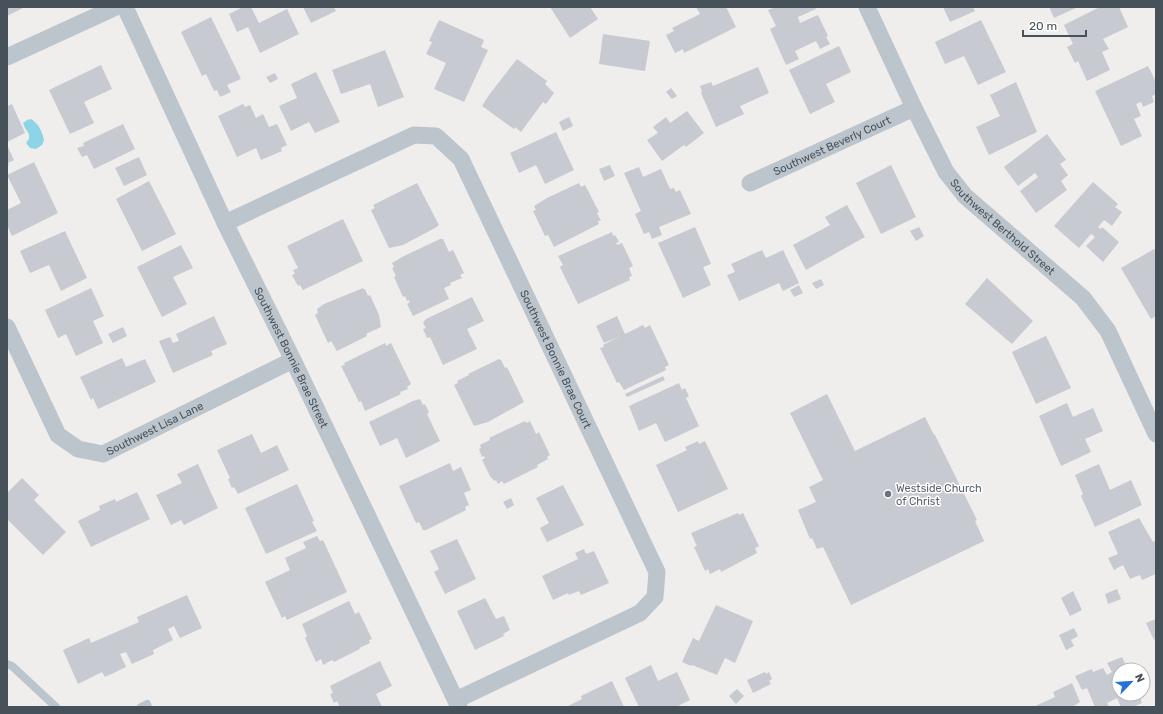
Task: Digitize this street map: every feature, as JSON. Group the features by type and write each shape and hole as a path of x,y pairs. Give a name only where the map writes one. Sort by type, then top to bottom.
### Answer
{"street":[{"path":"7,57 116,7"},
{"name":"Southwest Bonnie Brae Street","path":"125,7 225,223 293,360 457,704"},
{"name":"Southwest Berthold Street","path":"867,7 914,108 946,172 965,196 1082,298 1108,331 1156,434"},
{"name":"Southwest Beverly Court","path":"750,184 914,108"},
{"name":"Southwest Bonnie Brae Court","path":"225,223 414,135 436,136 461,159 656,572 655,596 640,613 457,704"},
{"name":"Southwest Lisa Lane","path":"7,326 58,435 78,449 102,454 293,360"}],"lane":[{"path":"7,664 12,666 56,707"},
{"path":"142,707 147,704 148,707"}],"water":[{"path":"31,119 40,128 44,140 42,145 36,149 30,148 26,143 29,139 29,134 23,123"}],"building":[{"path":"7,7 25,7 7,16"},
{"path":"243,7 251,7 259,23 287,9 299,34 260,53 248,27 237,32 229,14"},
{"path":"303,7 334,7 336,11 311,23"},
{"path":"550,7 590,7 598,19 570,38"},
{"path":"696,7 726,7 736,27 684,53 683,49 675,53 666,35 674,31 672,28 700,14"},
{"path":"776,7 815,7 816,9 798,17 800,23 818,15 828,36 826,37 830,44 820,49 816,41 795,51 799,59 786,65 770,29 776,26 768,10"},
{"path":"943,7 973,7 975,11 950,22"},
{"path":"1049,7 1078,7 1054,18"},
{"path":"1100,7 1119,7 1128,27 1103,39 1109,49 1102,52 1110,70 1087,81 1078,61 1075,63 1067,47 1073,44 1064,25"},
{"path":"211,17 241,79 227,85 231,92 220,97 217,90 214,91 206,74 202,76 181,32"},
{"path":"439,20 484,40 481,47 488,50 464,102 434,89 446,63 426,54 432,42 429,41"},
{"path":"981,20 1006,72 978,85 964,56 945,64 935,42"},
{"path":"603,34 650,41 645,71 599,64"},
{"path":"839,46 851,72 826,84 835,102 810,114 789,70"},
{"path":"385,50 404,97 378,107 370,84 341,94 332,70"},
{"path":"517,59 547,81 545,84 554,93 546,104 543,102 521,132 515,127 514,129 482,106"},
{"path":"101,65 112,89 84,102 94,123 70,134 49,90"},
{"path":"1148,66 1156,82 1156,94 1152,96 1154,102 1143,107 1141,102 1136,104 1141,116 1134,119 1142,136 1121,146 1095,91"},
{"path":"758,67 769,93 740,106 744,114 716,127 701,93 700,86 711,82 713,86"},
{"path":"316,72 340,122 315,133 309,122 291,131 279,106 297,98 291,84"},
{"path":"275,73 278,79 270,83 266,77"},
{"path":"1016,82 1037,132 989,155 976,127 1000,116 990,95"},
{"path":"671,88 677,96 672,99 666,92"},
{"path":"12,104 25,133 7,142 7,106"},
{"path":"243,104 245,107 250,105 256,118 263,114 269,127 277,124 287,145 281,148 282,151 261,160 256,148 237,157 218,116"},
{"path":"687,111 704,133 686,147 684,145 662,161 647,140 658,133 653,127 666,117 670,123"},
{"path":"569,117 573,126 563,131 559,122"},
{"path":"123,124 135,149 94,169 87,155 82,157 77,148 84,146 83,143"},
{"path":"556,132 574,170 545,184 536,165 519,173 510,153"},
{"path":"1047,134 1066,160 1060,164 1068,175 1061,181 1067,190 1036,213 1020,191 1038,177 1035,173 1018,186 1004,167"},
{"path":"7,145 14,160 8,163 9,165 7,165"},
{"path":"139,157 147,175 124,186 115,168"},
{"path":"34,162 58,213 12,236 7,225 7,210 21,203 7,175"},
{"path":"610,165 615,176 604,181 599,169"},
{"path":"891,165 916,217 881,234 856,183"},
{"path":"639,167 643,177 661,169 670,189 674,188 676,192 680,190 691,214 659,227 662,235 652,239 649,232 644,234 635,214 641,211 624,173"},
{"path":"149,181 176,234 142,251 116,199"},
{"path":"1093,182 1118,204 1115,207 1122,212 1112,226 1104,220 1098,227 1101,229 1102,227 1119,242 1103,262 1086,246 1095,237 1091,234 1079,248 1054,226"},
{"path":"417,183 439,225 403,245 389,248 371,210 375,208 373,205"},
{"path":"579,183 581,187 585,185 599,212 597,213 601,221 598,221 599,224 554,247 548,235 545,236 533,211 536,210 534,206 547,198"},
{"path":"847,205 865,237 806,270 793,245 830,225 825,217"},
{"path":"343,219 363,261 303,290 300,285 298,286 292,275 295,274 293,270 298,268 287,246"},
{"path":"695,227 711,264 703,267 711,285 683,298 658,243"},
{"path":"919,227 924,236 916,241 910,231"},
{"path":"65,231 87,278 61,291 49,265 30,273 20,251"},
{"path":"612,232 613,236 615,235 619,242 616,243 617,245 622,243 633,266 629,268 632,276 629,277 630,280 578,304 560,267 563,265 558,256"},
{"path":"440,239 443,239 449,252 453,250 464,273 460,275 462,278 450,283 451,285 444,288 449,299 413,316 407,304 410,302 409,300 407,301 405,296 403,297 394,277 396,276 392,268 394,267 392,263"},
{"path":"181,245 193,268 173,277 187,304 162,317 137,267"},
{"path":"1154,249 1156,252 1156,316 1151,319 1121,268"},
{"path":"762,250 766,258 783,250 799,283 783,291 779,283 739,301 727,275 735,272 731,264"},
{"path":"987,278 1033,321 1012,344 965,304"},
{"path":"821,279 824,285 816,289 812,283"},
{"path":"799,285 803,293 794,297 790,290"},
{"path":"91,288 104,316 93,321 103,343 76,356 66,334 58,338 45,310"},
{"path":"363,288 368,296 370,295 379,315 381,327 337,351 331,341 328,343 315,315 318,313 317,309 324,304"},
{"path":"472,297 484,321 467,329 477,349 443,365 430,337 427,338 423,329 426,328 423,323 426,319"},
{"path":"214,316 227,344 211,351 213,355 173,373 159,341 170,337 173,343 179,341 176,334"},
{"path":"617,316 625,334 643,325 645,328 650,325 669,365 665,367 666,370 624,390 619,382 617,383 600,348 604,347 603,345 620,336 604,343 596,326"},
{"path":"123,327 127,336 113,343 108,334"},
{"path":"1046,336 1071,388 1036,404 1012,352"},
{"path":"385,343 386,346 391,343 411,384 407,387 408,389 400,392 401,394 365,411 341,366 345,365 344,363"},
{"path":"122,358 126,367 145,359 156,382 98,409 93,398 91,400 80,377"},
{"path":"499,359 505,368 507,367 524,402 488,422 474,426 454,385 458,383 457,381 469,375 468,374"},
{"path":"663,376 665,380 627,397 625,394"},
{"path":"679,383 682,390 685,388 689,396 686,398 699,426 665,442 656,423 639,431 629,406"},
{"name":"Westside Church of Christ","path":"827,394 855,451 925,417 977,520 975,521 984,541 851,605 823,547 817,549 812,538 810,539 798,510 816,502 809,487 823,480 790,413"},
{"path":"420,399 423,405 425,404 429,412 427,414 440,441 406,458 397,438 380,446 369,422"},
{"path":"1067,403 1073,417 1093,408 1103,431 1085,439 1091,452 1061,466 1039,416"},
{"path":"525,421 526,423 530,421 536,434 539,432 550,455 547,457 548,459 537,465 538,467 504,484 502,481 498,484 496,480 494,481 491,478 482,460 485,458 484,456 482,457 479,449 481,448 480,445 490,440 489,438"},
{"path":"252,434 261,453 277,445 289,470 238,494 234,487 232,488 228,479 230,478 217,450"},
{"path":"698,441 699,444 705,441 728,489 678,512 656,465 687,450 685,447"},
{"path":"450,463 453,471 461,467 471,490 464,493 469,505 465,507 466,510 426,530 423,530 419,522 416,523 399,486"},
{"path":"198,464 218,508 184,525 181,520 171,525 156,495 182,483 177,474"},
{"path":"1099,464 1110,490 1131,480 1142,505 1095,527 1081,496 1083,494 1075,475"},
{"path":"22,478 39,495 34,500 66,532 43,555 7,519 7,493"},
{"path":"297,484 317,531 266,554 245,508"},
{"path":"563,485 584,525 547,542 540,528 549,523 536,498"},
{"path":"137,492 150,519 91,547 78,521 100,510 99,506 115,499 116,502"},
{"path":"511,498 514,505 507,509 503,502"},
{"path":"738,513 739,515 743,513 759,546 755,548 757,553 721,572 720,569 710,574 708,569 705,571 694,547 697,546 691,533"},
{"path":"1139,518 1153,542 1155,541 1156,544 1156,574 1142,580 1140,575 1130,579 1123,565 1114,570 1108,558 1118,554 1108,532"},
{"path":"317,536 320,541 323,540 347,592 287,620 285,616 282,618 265,582 290,570 285,558 306,548 303,542"},
{"path":"457,539 476,579 445,594 434,572 439,569 430,551"},
{"path":"584,549 586,554 594,551 609,583 581,595 579,591 569,595 568,593 553,600 542,576 578,559 575,553"},
{"path":"1117,589 1121,599 1108,604 1105,594"},
{"path":"1073,591 1082,610 1070,616 1061,598"},
{"path":"187,595 202,628 180,638 174,626 168,629 173,640 153,650 154,654 132,664 126,652 120,654 126,667 105,677 102,672 78,684 63,650 89,638 91,643 139,622 137,617"},
{"path":"485,598 496,619 504,616 510,630 503,634 504,636 475,650 457,611"},
{"path":"349,601 355,614 359,612 372,639 369,640 370,643 334,662 332,660 323,665 321,659 316,662 305,638 307,636 302,624"},
{"path":"716,605 753,621 735,663 725,658 717,675 682,662 693,638 699,641"},
{"path":"1156,619 1156,639 1154,640 1146,623"},
{"path":"1074,628 1078,636 1071,640 1074,646 1066,650 1059,635"},
{"path":"1122,657 1124,662 1111,662 1111,670 1107,663"},
{"path":"380,661 392,686 376,694 382,707 340,707 337,701 334,703 330,694 333,693 330,686"},
{"path":"651,665 658,681 677,672 690,700 676,707 639,707 625,678"},
{"path":"1103,668 1107,675 1111,673 1111,701 1107,703 1109,707 1095,707 1087,688 1082,690 1075,676 1092,669 1093,672"},
{"path":"765,672 766,674 769,672 772,679 769,681 771,684 753,693 747,680"},
{"path":"612,681 624,707 568,706 582,699 581,696"},
{"path":"1072,683 1080,702 1072,707 1033,707 1055,697 1053,692"},
{"path":"737,689 744,696 736,704 729,696"},
{"path":"1119,702 1142,703 1132,707 1121,707"}],"place":[{"name":"Westside Church of Christ","path":"888,494"}]}
